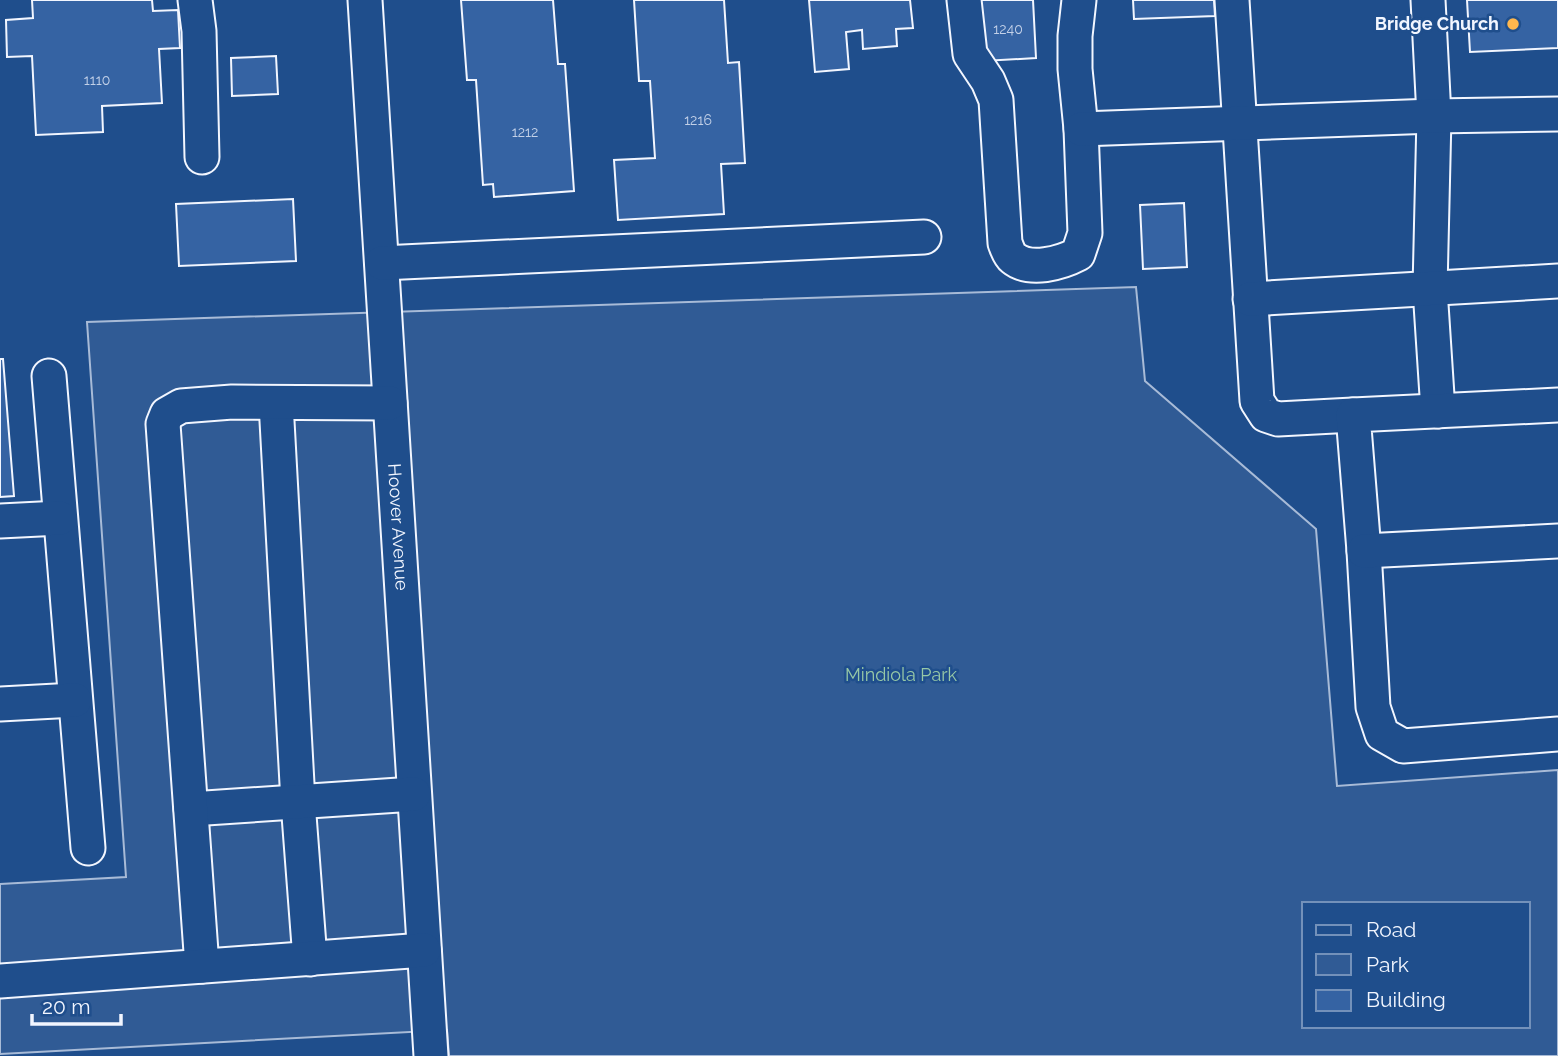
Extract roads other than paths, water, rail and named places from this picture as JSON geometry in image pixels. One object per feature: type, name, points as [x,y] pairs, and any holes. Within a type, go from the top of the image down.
[{"type":"street","points":[[195,0],[199,30],[202,156]]},
{"type":"street","name":"Hoover Avenue","points":[[365,0],[431,1056]]},
{"type":"street","points":[[964,0],[970,54],[996,100],[1005,243],[1011,257],[1026,265],[1062,262],[1078,254],[1085,233],[1081,129],[1075,69],[1079,0]]},
{"type":"street","points":[[1232,0],[1257,401],[1266,415],[1278,419],[1558,405]]},
{"type":"street","points":[[1428,0],[1434,116],[1430,289],[1438,411]]},
{"type":"street","points":[[1081,129],[1558,114]]},
{"type":"street","points":[[382,263],[924,237]]},
{"type":"street","points":[[1250,299],[1558,281]]},
{"type":"street","points":[[49,376],[88,848]]},
{"type":"street","points":[[202,966],[163,424],[167,414],[181,406],[232,402],[390,403]]},
{"type":"street","points":[[276,403],[298,802],[310,959]]},
{"type":"street","points":[[1353,415],[1373,707],[1382,734],[1403,746],[1558,734]]},
{"type":"street","points":[[0,520],[60,518]]},
{"type":"street","points":[[1364,551],[1558,541]]},
{"type":"street","points":[[0,704],[75,700]]},
{"type":"street","points":[[191,809],[414,794]]},
{"type":"street","points":[[0,981],[424,950]]},
{"type":"place","name":"Bridge Church","points":[[1513,24]]},
{"type":"park label","name":"Mindiola Park","points":[[901,675]]}]
